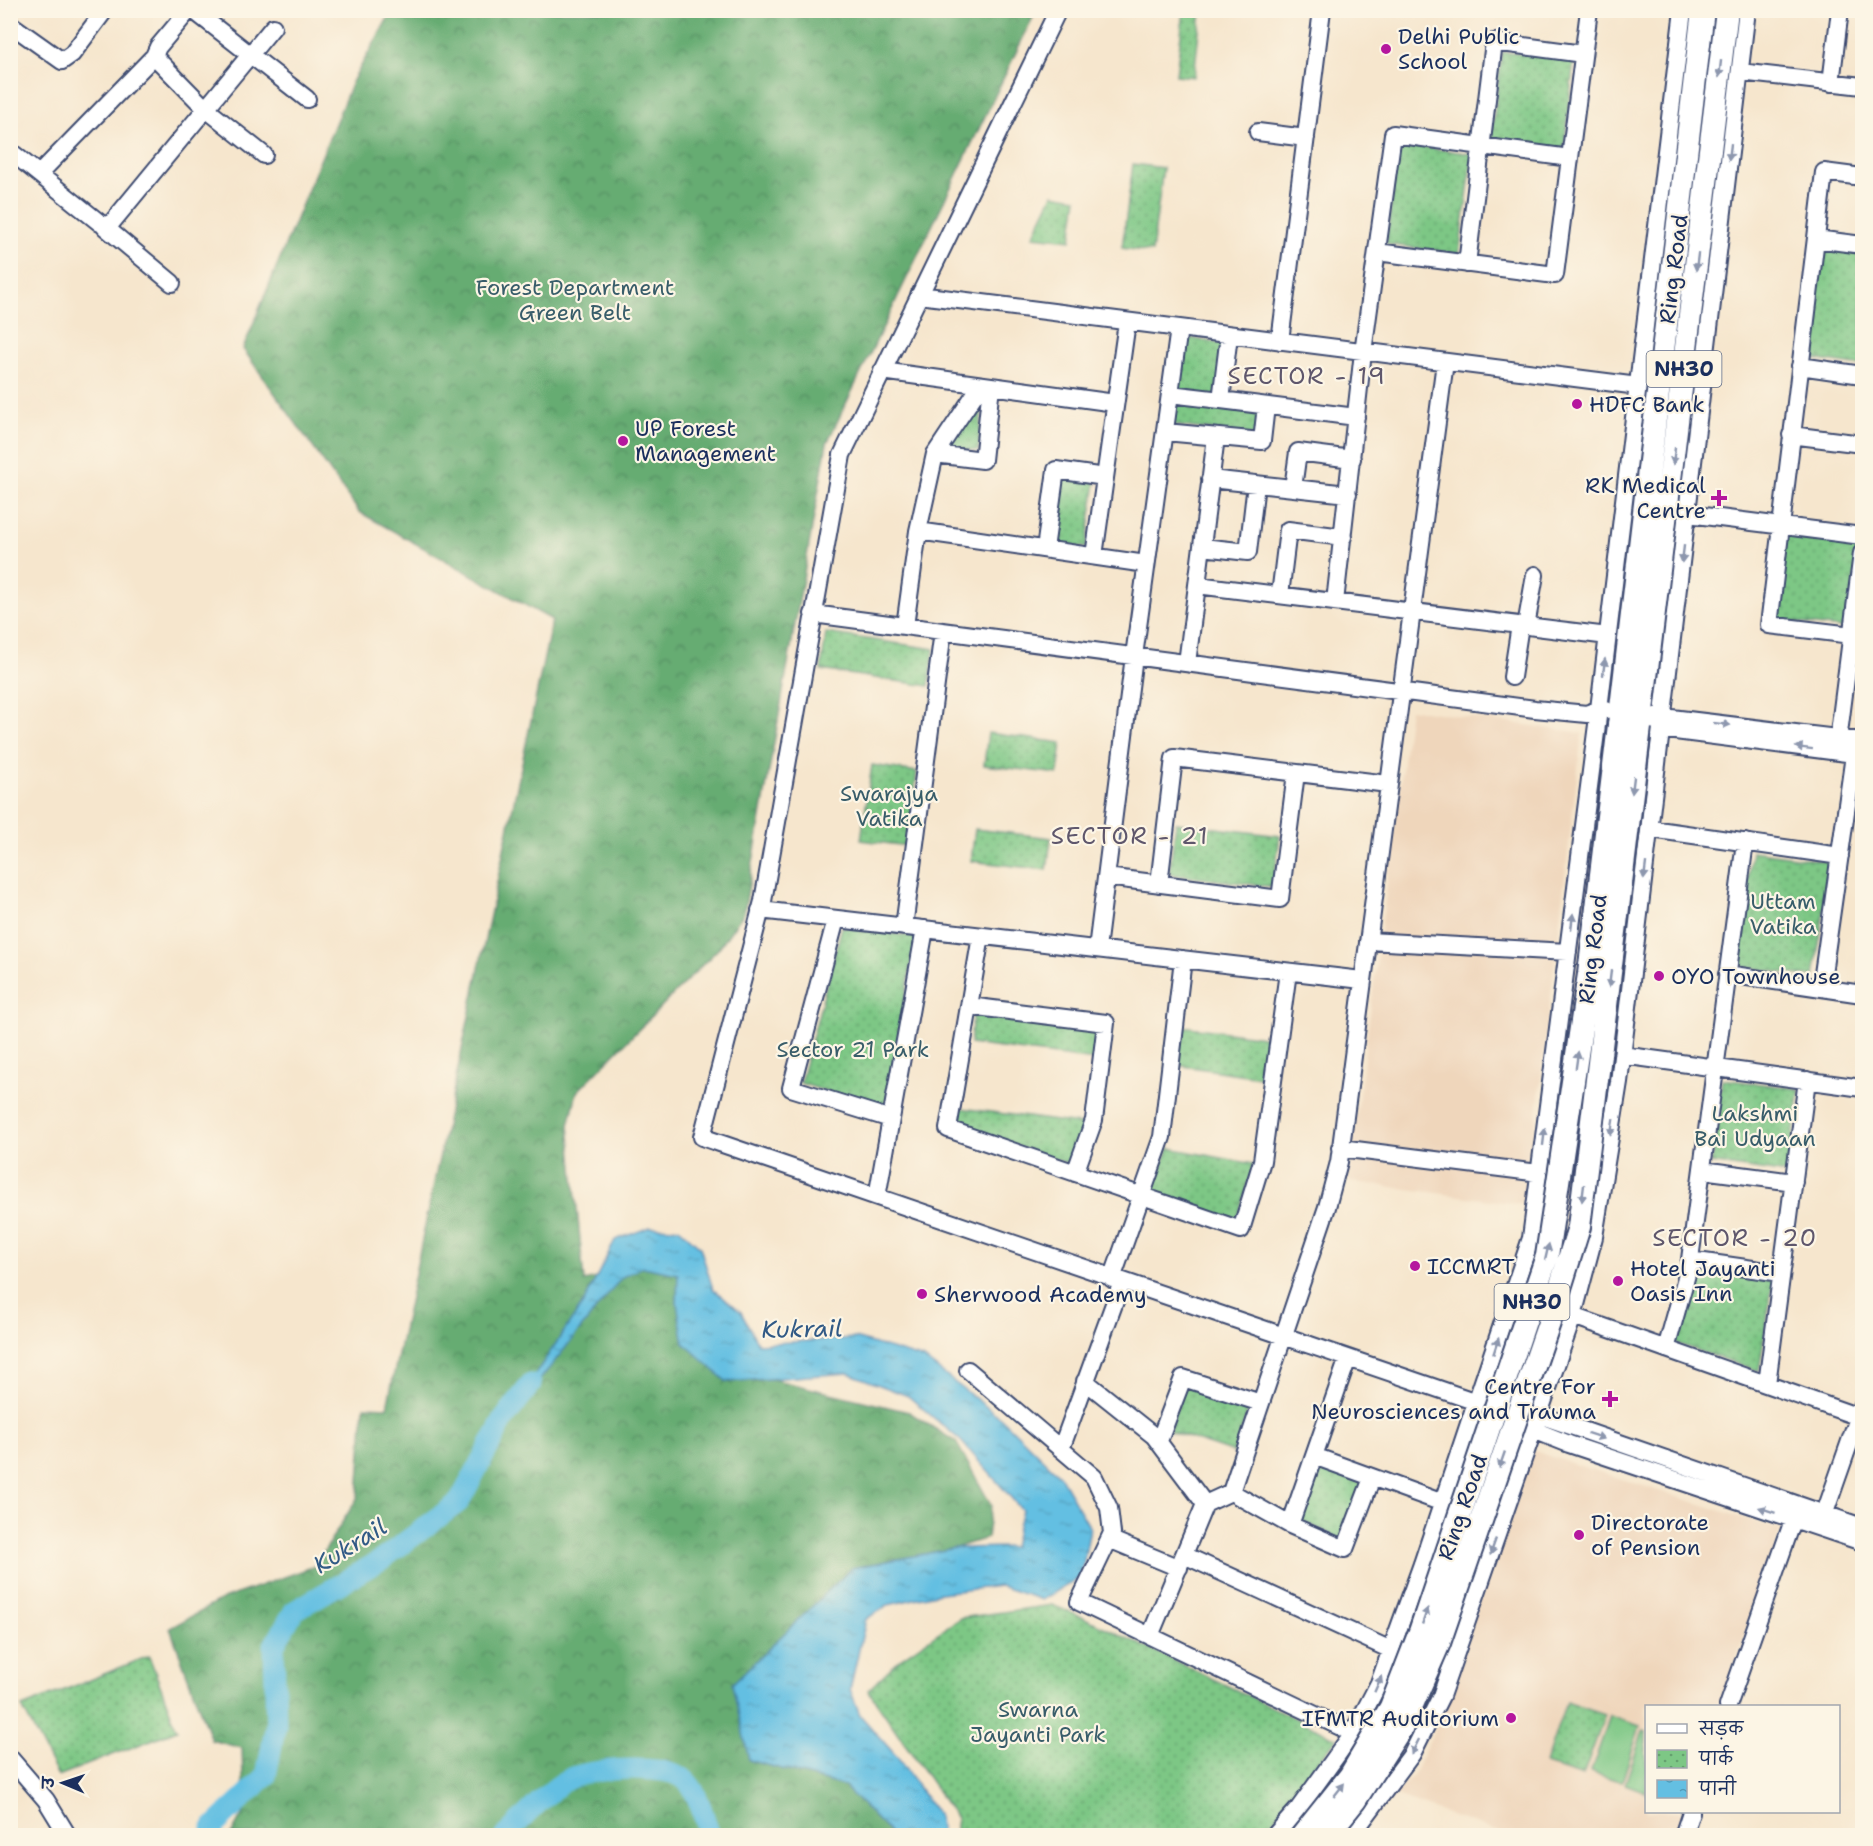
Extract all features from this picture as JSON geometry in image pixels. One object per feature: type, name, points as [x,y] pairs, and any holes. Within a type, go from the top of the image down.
[{"type":"highway","name":"Ring Road","points":[[1326,1836],[1355,1800],[1404,1723],[1439,1643],[1550,1320],[1579,1227],[1626,719],[1703,10]]},
{"type":"highway","name":"Ring Road","points":[[1302,1836],[1350,1776],[1391,1707],[1424,1621],[1547,1256],[1727,10]]},
{"type":"street","points":[[10,24],[62,61],[72,54],[105,10]]},
{"type":"street","points":[[39,174],[154,56],[191,10],[308,99]]},
{"type":"street","points":[[1058,10],[842,455],[760,910],[702,1137],[1117,1281],[1500,1410],[1539,1415],[1822,1521],[1863,1542]]},
{"type":"street","points":[[1280,341],[1323,10]]},
{"type":"street","points":[[1377,252],[1555,275],[1589,10]]},
{"type":"street","points":[[1626,719],[1608,636],[1683,10]]},
{"type":"street","points":[[1274,1836],[1299,1808],[1353,1733],[1379,1683],[1478,1402],[1531,1238],[1568,952],[1626,719],[1688,514],[1748,10]]},
{"type":"street","points":[[1831,83],[1840,10]]},
{"type":"street","points":[[105,227],[114,223],[273,27]]},
{"type":"street","points":[[1467,264],[1494,42],[1583,54]]},
{"type":"street","points":[[154,56],[206,109],[264,155]]},
{"type":"street","points":[[1740,72],[1863,86]]},
{"type":"street","points":[[1258,132],[1306,138]]},
{"type":"street","points":[[1335,602],[1364,352],[1393,134],[1570,158]]},
{"type":"street","points":[[10,151],[172,283]]},
{"type":"street","points":[[1852,635],[1769,625],[1824,172],[1863,177]]},
{"type":"street","points":[[1816,239],[1863,245]]},
{"type":"street","points":[[919,295],[1638,386]]},
{"type":"street","points":[[1094,556],[1127,322]]},
{"type":"street","points":[[1097,949],[1146,564],[1179,328]]},
{"type":"street","points":[[1221,400],[1229,335]]},
{"type":"street","points":[[1150,1636],[1205,1504],[1231,1492],[1327,1207],[1340,1148],[1445,362]]},
{"type":"street","points":[[1800,366],[1863,375]]},
{"type":"street","points":[[882,371],[1115,403]]},
{"type":"street","points":[[935,454],[983,460],[986,386]]},
{"type":"street","points":[[905,626],[918,531],[935,454],[986,386]]},
{"type":"street","points":[[1170,394],[1356,417]]},
{"type":"street","points":[[1165,432],[1262,441],[1266,406]]},
{"type":"street","points":[[1791,435],[1863,444]]},
{"type":"street","points":[[1187,663],[1216,437]]},
{"type":"street","points":[[1293,488],[1298,452],[1352,459]]},
{"type":"street","points":[[1045,549],[1056,470],[1105,477]]},
{"type":"street","points":[[1210,479],[1348,494]]},
{"type":"street","points":[[1202,547],[1248,552],[1256,484]]},
{"type":"street","points":[[1688,514],[1863,536]]},
{"type":"street","points":[[1280,595],[1288,530],[1343,537]]},
{"type":"street","points":[[918,531],[1146,564]]},
{"type":"street","points":[[1838,745],[1863,553]]},
{"type":"street","points":[[1512,677],[1535,575]]},
{"type":"street","points":[[1197,585],[1608,636]]},
{"type":"street","points":[[813,614],[1859,748],[1840,856],[1821,988]]},
{"type":"street","points":[[904,927],[943,631]]},
{"type":"street","name":"Ring Road","points":[[1351,1836],[1412,1755],[1441,1696],[1573,1316],[1594,1237],[1622,1055],[1651,829],[1626,719]]},
{"type":"street","points":[[1159,884],[1174,758],[1388,784]]},
{"type":"street","points":[[1106,877],[1280,899],[1296,773]]},
{"type":"street","points":[[1651,829],[1840,856]]},
{"type":"street","points":[[1666,1349],[1690,1260],[1745,842]]},
{"type":"street","points":[[760,910],[1362,980]]},
{"type":"street","points":[[836,919],[791,1088],[891,1119]]},
{"type":"street","points":[[877,1197],[925,929]]},
{"type":"street","points":[[981,936],[948,1129],[1241,1230],[1262,1161],[1288,972]]},
{"type":"street","points":[[1368,941],[1568,952]]},
{"type":"street","points":[[1060,1449],[1085,1382],[1141,1196],[1162,1137],[1183,959]]},
{"type":"street","points":[[1727,974],[1863,994]]},
{"type":"street","points":[[969,1006],[1106,1023],[1094,1120],[1075,1173]]},
{"type":"street","points":[[1622,1055],[1863,1088]]},
{"type":"street","points":[[1767,1384],[1807,1080]]},
{"type":"street","points":[[1340,1148],[1539,1173]]},
{"type":"street","points":[[1702,1170],[1794,1182]]},
{"type":"street","points":[[1690,1260],[1781,1273]]},
{"type":"street","points":[[1573,1316],[1767,1384],[1861,1412],[1822,1521]]},
{"type":"street","points":[[1290,1525],[1348,1358]]},
{"type":"street","points":[[968,1370],[1094,1477],[1109,1508],[1112,1533],[1079,1602],[1353,1733]]},
{"type":"street","points":[[1159,1441],[1183,1378],[1261,1403]]},
{"type":"street","points":[[1085,1382],[1159,1441],[1205,1504]]},
{"type":"street","points":[[1500,1410],[1533,1432],[1796,1512]]},
{"type":"street","points":[[1314,1456],[1443,1503]]},
{"type":"street","points":[[1231,1492],[1290,1525],[1345,1549],[1372,1478]]},
{"type":"street","points":[[1729,1705],[1796,1512]]},
{"type":"street","points":[[1822,1521],[1863,1527]]},
{"type":"street","points":[[1109,1539],[1181,1561],[1391,1650]]},
{"type":"street","points":[[10,1758],[46,1800],[68,1836]]},
{"type":"street","points":[[1683,1836],[1691,1813]]},
{"type":"shaded area","points":[[1410,709],[1582,733],[1526,1205],[1348,1181]]},
{"type":"shaded area","points":[[1531,1450],[1781,1530],[1720,1705],[1645,1705],[1645,1813],[1684,1813],[1676,1835],[1506,1835],[1394,1795],[1413,1776],[1434,1731]]},
{"type":"green space","points":[[1184,10],[1201,11],[1194,77],[1176,75]]},
{"type":"green space","name":"Forest Department Green Belt","points":[[392,11],[1036,11],[827,443],[744,913],[718,949],[577,1092],[569,1125],[584,1281],[643,1267],[678,1274],[677,1303],[727,1382],[772,1379],[909,1412],[956,1442],[991,1505],[987,1538],[955,1548],[852,1568],[749,1760],[844,1786],[892,1835],[231,1835],[244,1811],[242,1748],[211,1740],[170,1628],[223,1599],[315,1566],[358,1497],[364,1406],[387,1407],[552,620],[359,512],[243,349],[352,82]]},
{"type":"green space","points":[[1502,52],[1574,60],[1564,149],[1491,140]]},
{"type":"green space","points":[[1399,144],[1473,154],[1459,254],[1386,244]]},
{"type":"green space","points":[[1133,164],[1163,168],[1152,252],[1122,248]]},
{"type":"green space","points":[[1053,194],[1077,198],[1071,240],[1033,236]]},
{"type":"green space","points":[[1820,246],[1862,252],[1862,366],[1806,358]]},
{"type":"green space","points":[[1184,337],[1223,344],[1217,402],[1260,408],[1257,436],[1172,425]]},
{"type":"green space","points":[[983,397],[978,451],[946,447]]},
{"type":"green space","points":[[1061,476],[1096,482],[1086,548],[1051,543]]},
{"type":"green space","points":[[1786,533],[1859,542],[1848,629],[1775,620]]},
{"type":"green space","points":[[826,633],[934,649],[929,686],[821,670]]},
{"type":"green space","points":[[988,733],[1062,743],[1058,774],[984,765]]},
{"type":"green space","name":"Swarajya Vatika","points":[[872,765],[917,772],[907,846],[861,840]]},
{"type":"green space","points":[[1176,823],[1280,836],[1273,887],[1169,874]]},
{"type":"green space","points":[[975,829],[1051,838],[1047,870],[971,861]]},
{"type":"green space","name":"Uttam Vatika","points":[[1752,851],[1831,862],[1814,977],[1736,966]]},
{"type":"green space","name":"Sector 21 Park","points":[[842,927],[916,937],[885,1110],[800,1083]]},
{"type":"green space","points":[[973,1014],[1099,1030],[1095,1060],[970,1044]]},
{"type":"green space","points":[[1182,1026],[1271,1038],[1266,1078],[1177,1065]]},
{"type":"green space","name":"Lakshmi Bai Udyaan","points":[[1722,1079],[1800,1089],[1788,1174],[1711,1163]]},
{"type":"green space","points":[[961,1108],[1087,1125],[1072,1165],[958,1126]]},
{"type":"green space","points":[[1169,1148],[1254,1164],[1236,1222],[1152,1192]]},
{"type":"green space","points":[[1696,1269],[1773,1281],[1759,1371],[1675,1343]]},
{"type":"green space","points":[[1185,1383],[1250,1405],[1234,1453],[1169,1431]]},
{"type":"green space","points":[[1319,1466],[1364,1484],[1343,1540],[1300,1520]]},
{"type":"green space","name":"Swarna Jayanti Park","points":[[1052,1605],[1089,1620],[1337,1738],[1274,1820],[1256,1835],[956,1835],[956,1818],[868,1690],[900,1659],[960,1618]]},
{"type":"green space","points":[[149,1656],[177,1730],[58,1776],[22,1707]]},
{"type":"green space","points":[[1566,1702],[1605,1715],[1583,1776],[1545,1764]]},
{"type":"green space","points":[[1610,1716],[1640,1726],[1622,1782],[1591,1772]]},
{"type":"green space","points":[[1643,1731],[1645,1732],[1645,1792],[1625,1784]]},
{"type":"water","points":[[650,1227],[679,1228],[700,1247],[713,1289],[741,1312],[758,1344],[855,1338],[924,1359],[1001,1418],[1060,1476],[1090,1528],[1081,1577],[1042,1600],[1000,1586],[940,1593],[888,1605],[866,1619],[850,1689],[860,1715],[897,1757],[938,1815],[942,1835],[892,1835],[844,1786],[749,1760],[732,1684],[852,1568],[955,1548],[1013,1547],[1022,1510],[961,1441],[908,1396],[848,1373],[727,1382],[684,1343],[677,1303],[678,1274],[643,1267],[622,1277],[527,1396],[513,1407],[584,1302],[615,1240]]},
{"type":"waterway","name":"Kukrail","points":[[213,1836],[212,1828],[266,1776],[276,1724],[274,1645],[294,1611],[381,1560],[459,1502],[504,1419],[531,1384]]},
{"type":"waterway","points":[[505,1836],[544,1798],[567,1780],[591,1773],[625,1769],[659,1771],[683,1778],[697,1796],[710,1836]]},
{"type":"place","name":"Delhi Public School","points":[[1386,49]]},
{"type":"place","name":"HDFC Bank","points":[[1577,404]]},
{"type":"place","name":"UP Forest Management","points":[[623,441]]},
{"type":"place","name":"RK Medical Centre","points":[[1719,498]]},
{"type":"place","name":"OYO Townhouse","points":[[1659,976]]},
{"type":"place","name":"ICCMRT","points":[[1415,1266]]},
{"type":"place","name":"Hotel Jayanti Oasis Inn","points":[[1618,1281]]},
{"type":"place","name":"Sherwood Academy","points":[[922,1294]]},
{"type":"place","name":"Centre For Neurosciences and Trauma","points":[[1610,1399]]},
{"type":"place","name":"Directorate of Pension","points":[[1579,1535]]},
{"type":"place","name":"IFMTR Auditorium","points":[[1511,1718]]},
{"type":"district","name":"SECTOR - 19","points":[[1307,376]]},
{"type":"district","name":"SECTOR - 21","points":[[1130,836]]},
{"type":"district","name":"SECTOR - 20","points":[[1735,1238]]}]
